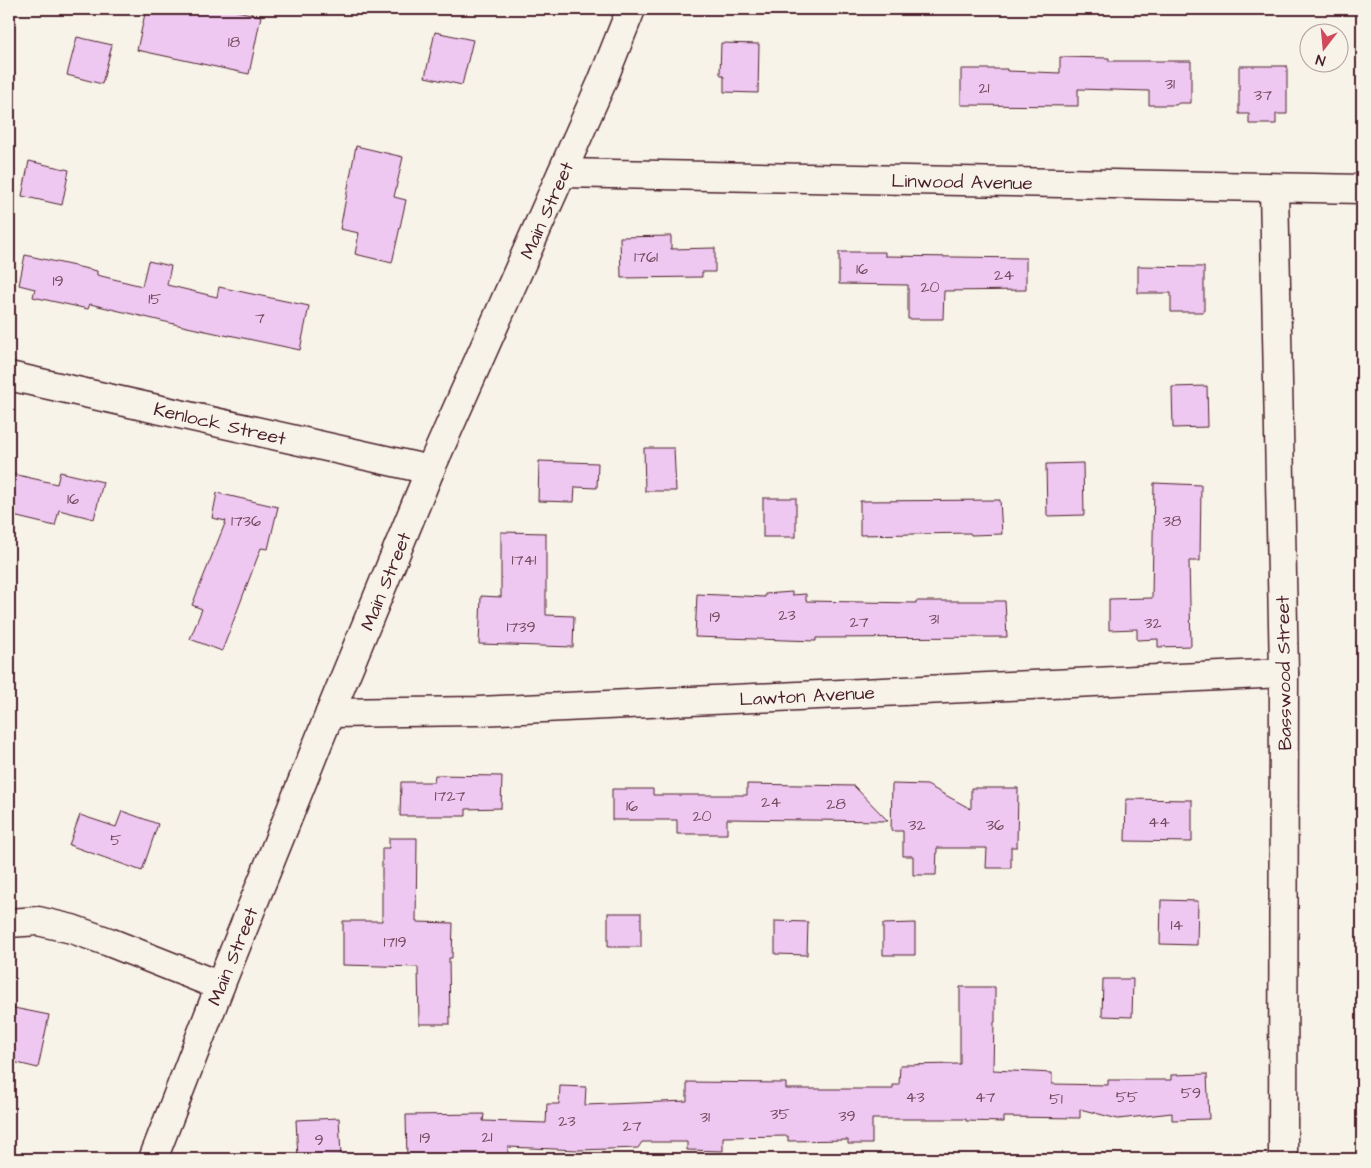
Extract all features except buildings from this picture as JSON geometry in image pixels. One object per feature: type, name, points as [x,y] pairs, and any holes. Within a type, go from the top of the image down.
[{"type":"street","name":"Main Street","points":[[153,1159],[220,986],[430,470],[602,82],[630,9]]},
{"type":"street","name":"Linwood Avenue","points":[[562,173],[1274,188],[1362,188]]},
{"type":"street","name":"Basswood Street","points":[[1274,188],[1284,673],[1283,1159]]},
{"type":"street","name":"Kenlock Street","points":[[9,376],[430,470]]},
{"type":"street","name":"Lawton Avenue","points":[[330,713],[478,711],[1284,673]]},
{"type":"street","points":[[9,923],[38,921],[72,930],[109,942],[220,986]]}]
